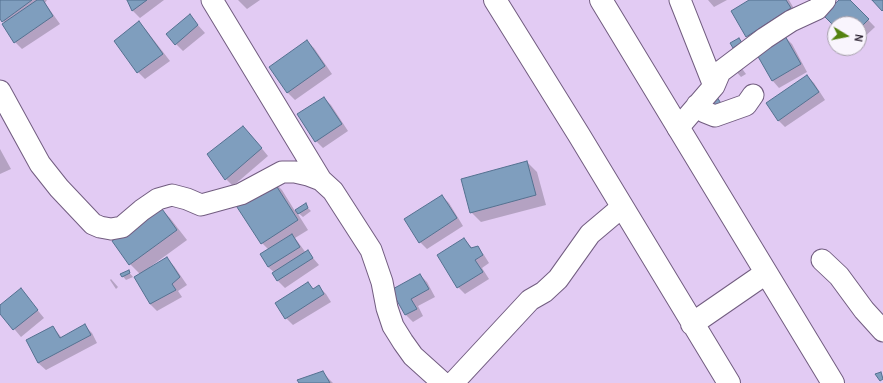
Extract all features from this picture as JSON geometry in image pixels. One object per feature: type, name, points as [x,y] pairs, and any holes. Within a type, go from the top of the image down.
[{"type":"highway","points":[[495,0],[579,135],[729,383]]},
{"type":"highway","points":[[601,0],[833,383]]},
{"type":"highway","points":[[692,324],[766,273]]},
{"type":"street","points":[[212,0],[321,180],[333,191],[370,250],[382,282],[387,308],[393,326],[402,342],[413,356],[443,383]]},
{"type":"street","points":[[680,0],[714,86]]},
{"type":"street","points":[[678,128],[714,86],[720,72],[765,38],[791,21],[817,9],[825,0]]},
{"type":"street","points":[[0,91],[40,164],[59,188],[93,224],[100,227],[110,229],[122,227],[158,199],[172,195],[188,199],[201,205],[241,194],[282,172],[294,172],[321,180]]},
{"type":"street","points":[[697,106],[705,112],[715,116],[746,104],[753,95]]},
{"type":"street","points":[[453,383],[530,300],[544,292],[558,280],[590,234],[622,207]]},
{"type":"street","points":[[822,260],[839,276],[864,310],[883,331]]},
{"type":"building","points":[[0,0],[32,0],[2,22],[0,19]]},
{"type":"building","points":[[37,0],[43,0],[53,16],[14,43],[2,24]]},
{"type":"building","points":[[127,0],[147,0],[132,11]]},
{"type":"building","points":[[749,0],[786,0],[791,8],[746,37],[731,11]]},
{"type":"building","points":[[839,0],[850,0],[866,16],[827,16],[827,19],[823,15]]},
{"type":"building","points":[[872,0],[883,0],[882,11]]},
{"type":"building","points":[[190,14],[198,25],[175,45],[166,34]]},
{"type":"building","points":[[139,21],[163,54],[137,73],[114,41]]},
{"type":"building","points":[[785,36],[801,64],[772,81],[756,53]]},
{"type":"building","points":[[739,38],[742,43],[733,48],[730,43]]},
{"type":"building","points":[[307,40],[325,66],[287,93],[269,67]]},
{"type":"building","points":[[807,75],[819,92],[778,121],[766,103]]},
{"type":"building","points":[[324,97],[342,124],[315,142],[297,114]]},
{"type":"building","points":[[717,97],[722,105],[712,111],[707,104]]},
{"type":"building","points":[[243,126],[262,148],[225,180],[207,154]]},
{"type":"building","points":[[527,161],[536,195],[470,213],[461,179]]},
{"type":"building","points":[[272,179],[298,220],[261,244],[235,204]]},
{"type":"building","points":[[442,195],[457,218],[419,243],[404,219]]},
{"type":"building","points":[[306,203],[308,208],[298,214],[295,210]]},
{"type":"building","points":[[160,206],[177,230],[129,265],[112,241]]},
{"type":"building","points":[[292,234],[300,247],[268,267],[260,254]]},
{"type":"building","points":[[464,238],[471,248],[478,246],[483,255],[475,260],[483,272],[457,288],[437,255]]},
{"type":"building","points":[[308,250],[313,258],[277,281],[272,273]]},
{"type":"building","points":[[167,257],[180,277],[172,284],[176,290],[150,304],[134,277]]},
{"type":"building","points":[[129,270],[130,273],[122,277],[120,274]]},
{"type":"building","points":[[420,274],[429,289],[411,299],[417,309],[405,315],[391,290]]},
{"type":"building","points":[[308,282],[313,289],[319,285],[324,294],[285,319],[275,303]]},
{"type":"building","points":[[21,288],[38,310],[13,330],[0,314],[0,305]]},
{"type":"building","points":[[85,324],[91,335],[38,363],[26,340],[53,326],[60,338]]},
{"type":"building","points":[[323,371],[330,383],[299,383],[297,380]]},
{"type":"building","points":[[881,372],[883,379],[880,381],[875,374]]}]
